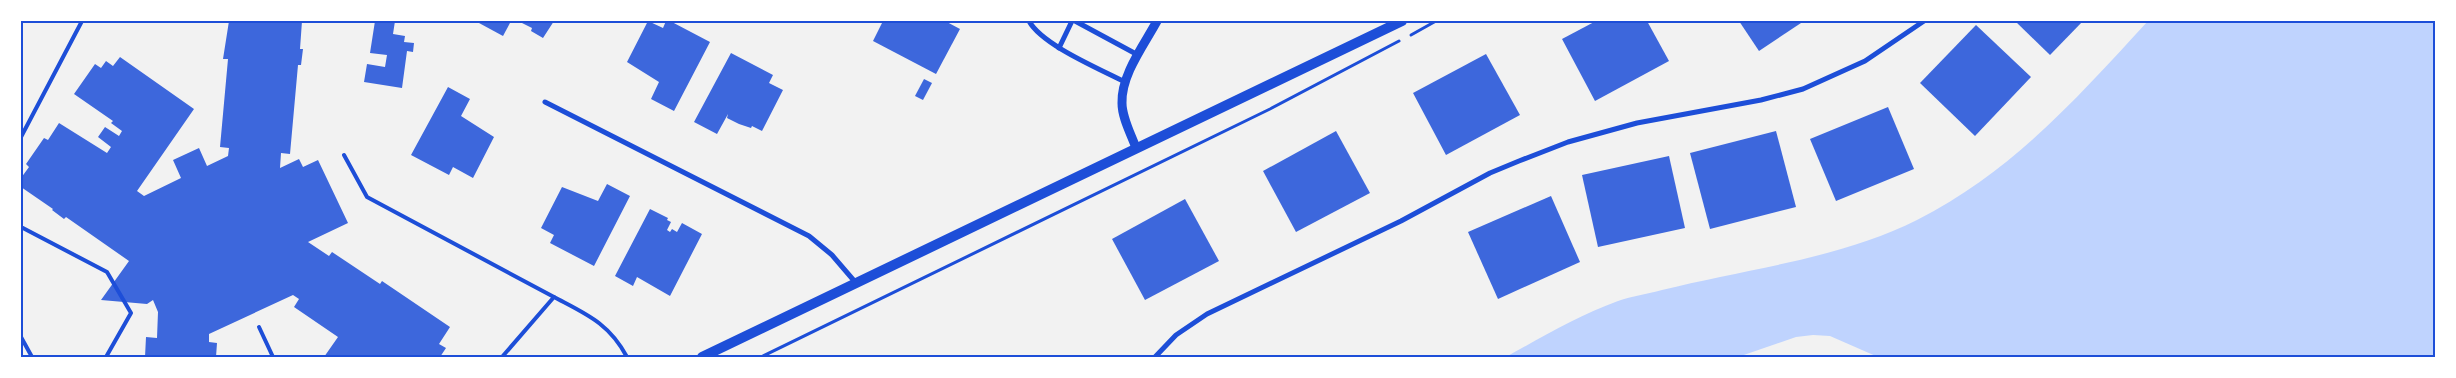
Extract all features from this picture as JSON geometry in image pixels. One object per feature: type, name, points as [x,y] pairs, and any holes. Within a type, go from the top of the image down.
[{"type":"main road","points":[[702,357],[1402,21]]},
{"type":"street","points":[[1029,21],[1041,36],[1059,48],[1126,82]]},
{"type":"street","points":[[1059,48],[1074,21],[1139,56]]},
{"type":"street","points":[[1136,148],[1122,105],[1126,82],[1157,21]]},
{"type":"street","points":[[1155,357],[1176,335],[1207,314],[1393,225],[1490,173],[1568,142],[1605,132],[1803,89],[1865,61],[1895,43],[1924,21]]},
{"type":"street","points":[[545,102],[809,236],[832,255],[857,283]]},
{"type":"lane","points":[[21,137],[82,21]]},
{"type":"lane","points":[[344,155],[367,197],[554,297],[606,327],[618,339],[627,357]]},
{"type":"lane","points":[[21,226],[107,272],[131,313],[106,357]]},
{"type":"lane","points":[[502,357],[554,297]]},
{"type":"lane","points":[[259,327],[273,357]]},
{"type":"lane","points":[[21,336],[32,357]]},
{"type":"path","points":[[761,357],[1270,109],[1436,21]]},
{"type":"water","points":[[2148,21],[2435,21],[2435,357],[1878,357],[1830,336],[1813,335],[1796,337],[1738,357],[1506,357],[1575,320],[1618,301],[1824,254],[1887,233],[1917,220],[1952,201],[2013,156],[2069,105]]},
{"type":"building","points":[[229,21],[302,21],[300,49],[303,49],[301,65],[298,65],[290,154],[281,153],[280,168],[299,159],[303,167],[318,160],[348,223],[308,242],[329,256],[332,252],[380,284],[382,281],[450,327],[439,344],[446,348],[440,357],[324,357],[338,337],[294,307],[299,299],[293,295],[209,334],[209,342],[217,343],[216,357],[145,357],[146,337],[157,338],[158,312],[153,300],[147,304],[101,300],[129,261],[66,217],[64,219],[21,187],[21,178],[29,167],[26,164],[44,138],[48,140],[59,123],[107,153],[111,147],[98,137],[105,127],[119,136],[122,131],[111,123],[113,121],[74,94],[95,64],[101,68],[106,61],[113,66],[120,57],[194,109],[137,191],[144,196],[181,178],[173,160],[199,148],[207,166],[228,156],[229,148],[220,147],[228,59],[223,59]]},
{"type":"building","points":[[375,21],[395,21],[393,34],[405,36],[404,42],[414,43],[413,52],[407,51],[402,88],[364,82],[367,64],[385,67],[387,55],[370,53]]},
{"type":"building","points":[[480,21],[511,21],[503,36],[479,23]]},
{"type":"building","points":[[518,21],[554,21],[543,38],[531,31],[532,28]]},
{"type":"building","points":[[648,21],[663,28],[666,21],[670,21],[710,42],[674,111],[651,99],[659,82],[627,62]]},
{"type":"building","points":[[883,21],[945,21],[960,29],[936,74],[873,41]]},
{"type":"building","points":[[1596,21],[1647,21],[1669,61],[1595,101],[1562,39]]},
{"type":"building","points":[[1739,21],[1804,21],[1759,51]]},
{"type":"building","points":[[2015,21],[2083,21],[2050,55]]},
{"type":"building","points":[[1976,25],[2031,77],[1975,136],[1920,83]]},
{"type":"building","points":[[731,53],[773,75],[769,83],[783,90],[762,131],[727,118],[728,114],[717,134],[694,122]]},
{"type":"building","points":[[1486,54],[1520,115],[1446,155],[1413,93]]},
{"type":"building","points":[[924,79],[932,83],[923,100],[915,96]]},
{"type":"building","points":[[448,87],[470,99],[461,116],[494,137],[473,178],[453,167],[449,175],[411,155]]},
{"type":"building","points":[[1888,107],[1914,169],[1836,201],[1810,139]]},
{"type":"building","points":[[1336,131],[1370,193],[1296,232],[1263,171]]},
{"type":"building","points":[[1776,131],[1796,207],[1710,229],[1690,153]]},
{"type":"building","points":[[1669,156],[1685,228],[1598,247],[1582,175]]},
{"type":"building","points":[[607,184],[630,196],[594,266],[550,243],[554,235],[541,228],[562,187],[598,201]]},
{"type":"building","points":[[1551,196],[1580,262],[1498,299],[1468,232]]},
{"type":"building","points":[[1185,199],[1219,261],[1145,300],[1112,239]]},
{"type":"building","points":[[650,209],[668,218],[667,220],[671,222],[667,230],[670,232],[672,229],[677,232],[682,223],[702,234],[670,296],[637,277],[633,286],[615,276]]}]
